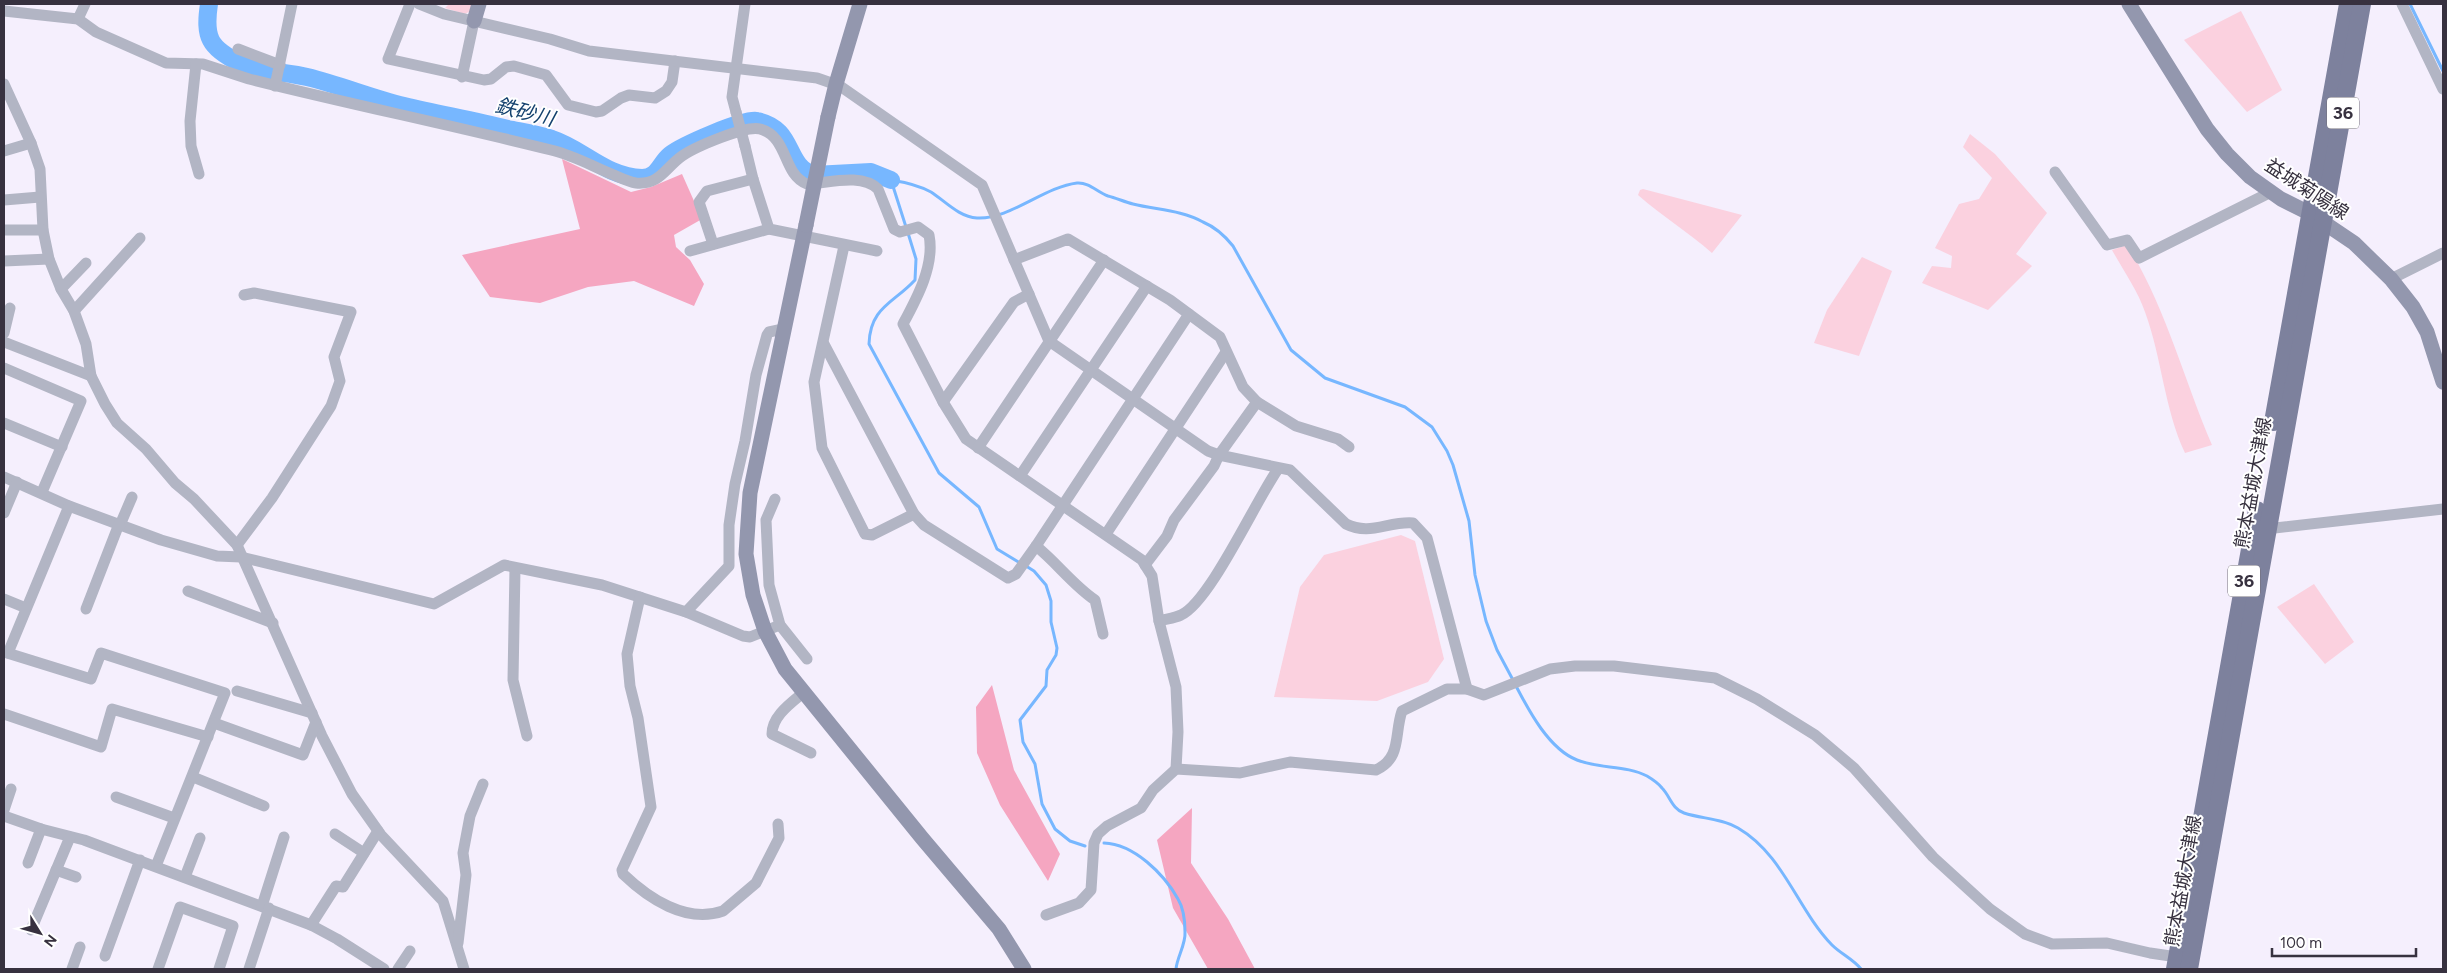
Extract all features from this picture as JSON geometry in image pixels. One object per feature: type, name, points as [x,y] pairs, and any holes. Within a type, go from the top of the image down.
[{"type":"main road","name":"熊本益城大津線","points":[[2183,963],[2266,529],[2348,4]]},
{"type":"main road","name":"熊本益城大津線","points":[[2183,963],[2316,218],[2362,4]]},
{"type":"street","points":[[78,19],[85,4]]},
{"type":"street","points":[[275,86],[292,4]]},
{"type":"street","points":[[410,4],[388,59],[462,77],[484,80],[491,79],[506,67],[522,68],[546,75],[568,105],[596,112],[602,111],[629,95],[655,98],[666,91],[672,82],[675,61]]},
{"type":"street","points":[[419,4],[444,14],[550,39],[589,51],[817,78],[836,84],[975,178],[982,185],[1049,342],[1208,451],[1278,469],[1290,470],[1346,524],[1356,529],[1367,530],[1400,522],[1413,523],[1427,538],[1467,689]]},
{"type":"street","points":[[462,77],[479,4]]},
{"type":"street","points":[[745,4],[732,97],[746,146],[753,180],[769,229]]},
{"type":"street","points":[[860,4],[828,117],[750,493],[747,526],[748,575],[765,631],[785,669],[922,838],[999,929],[1024,969]]},
{"type":"street","name":"益城菊陽線","points":[[2130,4],[2207,129],[2227,154],[2250,177],[2271,192],[2316,218],[2366,253],[2391,279],[2413,307],[2427,332],[2443,382]]},
{"type":"street","points":[[2402,4],[2442,83]]},
{"type":"street","points":[[4,10],[78,19],[96,32],[166,63],[196,64],[275,86],[554,151],[634,183],[650,182],[662,176],[682,156],[736,132],[751,128],[761,129],[781,144],[792,171],[802,182],[807,184],[858,180],[878,189],[894,229],[922,228],[929,235],[930,253],[918,295],[903,324],[943,402],[966,439],[1142,560],[1152,576],[1159,621],[1176,687],[1178,732],[1176,769],[1153,790],[1141,808],[1107,826],[1098,834],[1094,843],[1091,890],[1079,903],[1046,915]]},
{"type":"street","points":[[238,50],[280,65]]},
{"type":"street","points":[[196,64],[190,121],[191,146],[199,174]]},
{"type":"street","points":[[5,92],[31,143],[40,169],[42,230],[49,259],[60,289],[74,311],[86,344],[91,376],[117,423],[146,449],[175,483],[194,499],[237,545],[314,717],[352,794],[378,831],[444,901],[464,969]]},
{"type":"street","points":[[4,151],[31,143]]},
{"type":"street","points":[[2055,172],[2107,245],[2127,240],[2139,258],[2271,192]]},
{"type":"street","points":[[712,244],[699,202],[702,196],[707,191],[753,180]]},
{"type":"street","points":[[4,200],[40,197]]},
{"type":"street","points":[[690,251],[769,229],[804,231],[844,246],[877,251]]},
{"type":"street","points":[[4,230],[42,230]]},
{"type":"street","points":[[74,311],[140,238]]},
{"type":"street","points":[[1014,260],[1068,239],[1147,286],[1220,337],[1243,387],[1257,402],[1296,426],[1338,438],[1349,447]]},
{"type":"street","points":[[844,246],[824,344],[814,382],[822,448],[863,532],[872,535],[914,514]]},
{"type":"street","points":[[2391,279],[2443,253]]},
{"type":"street","points":[[4,261],[49,259]]},
{"type":"street","points":[[978,448],[1104,260]]},
{"type":"street","points":[[60,289],[86,263]]},
{"type":"street","points":[[1020,476],[1147,286]]},
{"type":"street","points":[[237,545],[272,498],[331,406],[340,381],[334,358],[352,312],[254,293],[244,295]]},
{"type":"street","points":[[943,402],[1014,302],[1029,294]]},
{"type":"street","points":[[4,334],[10,308]]},
{"type":"street","points":[[824,344],[914,514],[924,525],[1005,578],[1016,574],[1034,549],[1189,314]]},
{"type":"street","points":[[686,612],[729,566],[730,517],[756,375],[767,335],[769,332],[783,329]]},
{"type":"street","points":[[4,342],[91,376]]},
{"type":"street","points":[[1106,534],[1123,510],[1132,490],[1176,429],[1226,352]]},
{"type":"street","points":[[4,368],[82,401],[42,492]]},
{"type":"street","points":[[1145,565],[1167,536],[1174,520],[1214,466],[1219,455],[1257,402]]},
{"type":"street","points":[[4,423],[62,447]]},
{"type":"street","points":[[1159,621],[1183,615],[1218,574],[1264,488],[1278,469]]},
{"type":"street","points":[[4,476],[69,506],[217,556],[241,557],[434,604],[504,565],[602,585],[686,612],[743,636],[750,637],[780,626]]},
{"type":"street","points":[[4,514],[17,482]]},
{"type":"street","points":[[86,609],[119,524],[132,497]]},
{"type":"street","points":[[775,499],[766,520],[768,585],[780,626],[807,659]]},
{"type":"street","points":[[69,506],[6,653],[91,679],[101,654],[225,693],[156,866]]},
{"type":"street","points":[[2266,529],[2443,509]]},
{"type":"street","points":[[1034,549],[1056,562],[1081,590],[1095,600],[1102,634]]},
{"type":"street","points":[[515,568],[513,680],[527,736]]},
{"type":"street","points":[[188,591],[273,623]]},
{"type":"street","points":[[640,597],[627,654],[630,686],[638,718],[651,807],[622,870],[624,874],[646,895],[680,911],[717,913],[723,911],[756,883],[779,838],[778,824]]},
{"type":"street","points":[[4,599],[26,608]]},
{"type":"street","points":[[1176,769],[1240,773],[1290,762],[1376,770],[1386,765],[1394,753],[1402,710],[1447,689],[1467,689],[1484,695],[1550,669],[1614,666],[1715,678],[1757,699],[1815,735],[1854,768],[1933,857],[2016,929],[2052,944],[2107,943],[2183,963]]},
{"type":"street","points":[[237,691],[314,717]]},
{"type":"street","points":[[804,692],[785,707],[772,728],[772,734],[811,753]]},
{"type":"street","points":[[4,714],[101,748],[112,709],[208,737]]},
{"type":"street","points":[[214,723],[303,755],[314,717]]},
{"type":"street","points":[[193,777],[264,806]]},
{"type":"street","points":[[457,947],[466,876],[462,853],[470,816],[483,784]]},
{"type":"street","points":[[4,810],[11,789]]},
{"type":"street","points":[[116,798],[174,818]]},
{"type":"street","points":[[4,816],[41,829],[84,840],[311,925],[384,969]]},
{"type":"street","points":[[28,863],[41,829]]},
{"type":"street","points":[[311,925],[333,883],[343,887],[378,831]]},
{"type":"street","points":[[335,834],[364,853]]},
{"type":"street","points":[[31,930],[70,837]]},
{"type":"street","points":[[249,969],[284,837]]},
{"type":"street","points":[[185,877],[200,838]]},
{"type":"street","points":[[105,956],[140,860]]},
{"type":"street","points":[[56,870],[76,877]]},
{"type":"street","points":[[158,969],[180,907],[233,926],[219,969]]},
{"type":"street","points":[[72,969],[80,947]]},
{"type":"street","points":[[398,969],[410,951]]},
{"type":"shaded area","points":[[449,4],[474,4],[472,10],[465,14],[445,8]]},
{"type":"shaded area","points":[[2241,11],[2282,90],[2247,112],[2184,40]]},
{"type":"shaded area","points":[[1970,134],[1995,154],[2047,213],[2016,254],[2032,266],[1988,310],[1922,283],[1932,266],[1951,268],[1952,256],[1935,248],[1959,204],[1979,199],[1992,178],[1963,147]]},
{"type":"shaded area","points":[[562,159],[631,192],[651,187],[682,174],[702,219],[674,235],[676,247],[690,260],[704,284],[694,306],[634,281],[588,287],[540,303],[490,297],[462,255],[580,229]]},
{"type":"shaded area","points":[[1643,189],[1742,215],[1712,253],[1638,195],[1640,190]]},
{"type":"shaded area","points":[[2127,245],[2152,292],[2212,445],[2185,453],[2172,418],[2151,329],[2145,312],[2134,288],[2112,250]]},
{"type":"shaded area","points":[[1862,257],[1892,271],[1859,356],[1814,343],[1827,310]]},
{"type":"shaded area","points":[[1401,535],[1415,541],[1444,659],[1428,682],[1377,701],[1274,697],[1300,587],[1324,555]]},
{"type":"shaded area","points":[[2314,584],[2354,642],[2325,664],[2277,607]]},
{"type":"shaded area","points":[[992,685],[1014,770],[1060,854],[1048,881],[1000,805],[977,753],[976,707]]},
{"type":"shaded area","points":[[1192,808],[1191,863],[1228,919],[1255,969],[1208,969],[1173,908],[1157,840]]},
{"type":"waterway","name":"鉄砂川","points":[[209,4],[207,25],[211,40],[221,52],[247,66],[299,75],[404,106],[547,137],[574,149],[617,173],[642,178],[652,176],[670,155],[686,145],[727,128],[750,121],[757,121],[769,125],[778,132],[798,164],[814,175],[871,172],[891,180]]},
{"type":"waterway","points":[[2410,4],[2443,71]]},
{"type":"waterway","points":[[906,227],[891,180],[911,184],[931,192],[958,212],[977,218],[1001,214],[1052,190],[1081,183],[1108,196],[1130,203],[1195,218],[1216,229],[1233,246],[1291,350],[1325,378],[1405,407],[1432,427],[1447,451],[1453,465],[1469,521],[1475,575],[1486,621],[1497,650],[1513,680]]},
{"type":"waterway","points":[[908,233],[916,259],[915,280],[878,314],[870,332],[869,344],[939,473],[979,507],[997,549],[1020,563]]},
{"type":"waterway","points":[[1026,566],[1034,571],[1046,585],[1051,601],[1051,622],[1057,648],[1056,655],[1047,670],[1046,686],[1020,720],[1023,742],[1035,764],[1042,804],[1055,829],[1070,841],[1085,846]]},
{"type":"waterway","points":[[1516,686],[1541,728],[1557,747],[1567,755],[1585,763],[1630,770],[1647,776],[1661,786],[1680,811],[1732,825],[1754,839],[1779,867],[1820,931],[1832,945],[1861,969]]},
{"type":"waterway","points":[[1104,843],[1126,849],[1147,862],[1165,880],[1178,899],[1184,915],[1185,937],[1176,969]]}]
